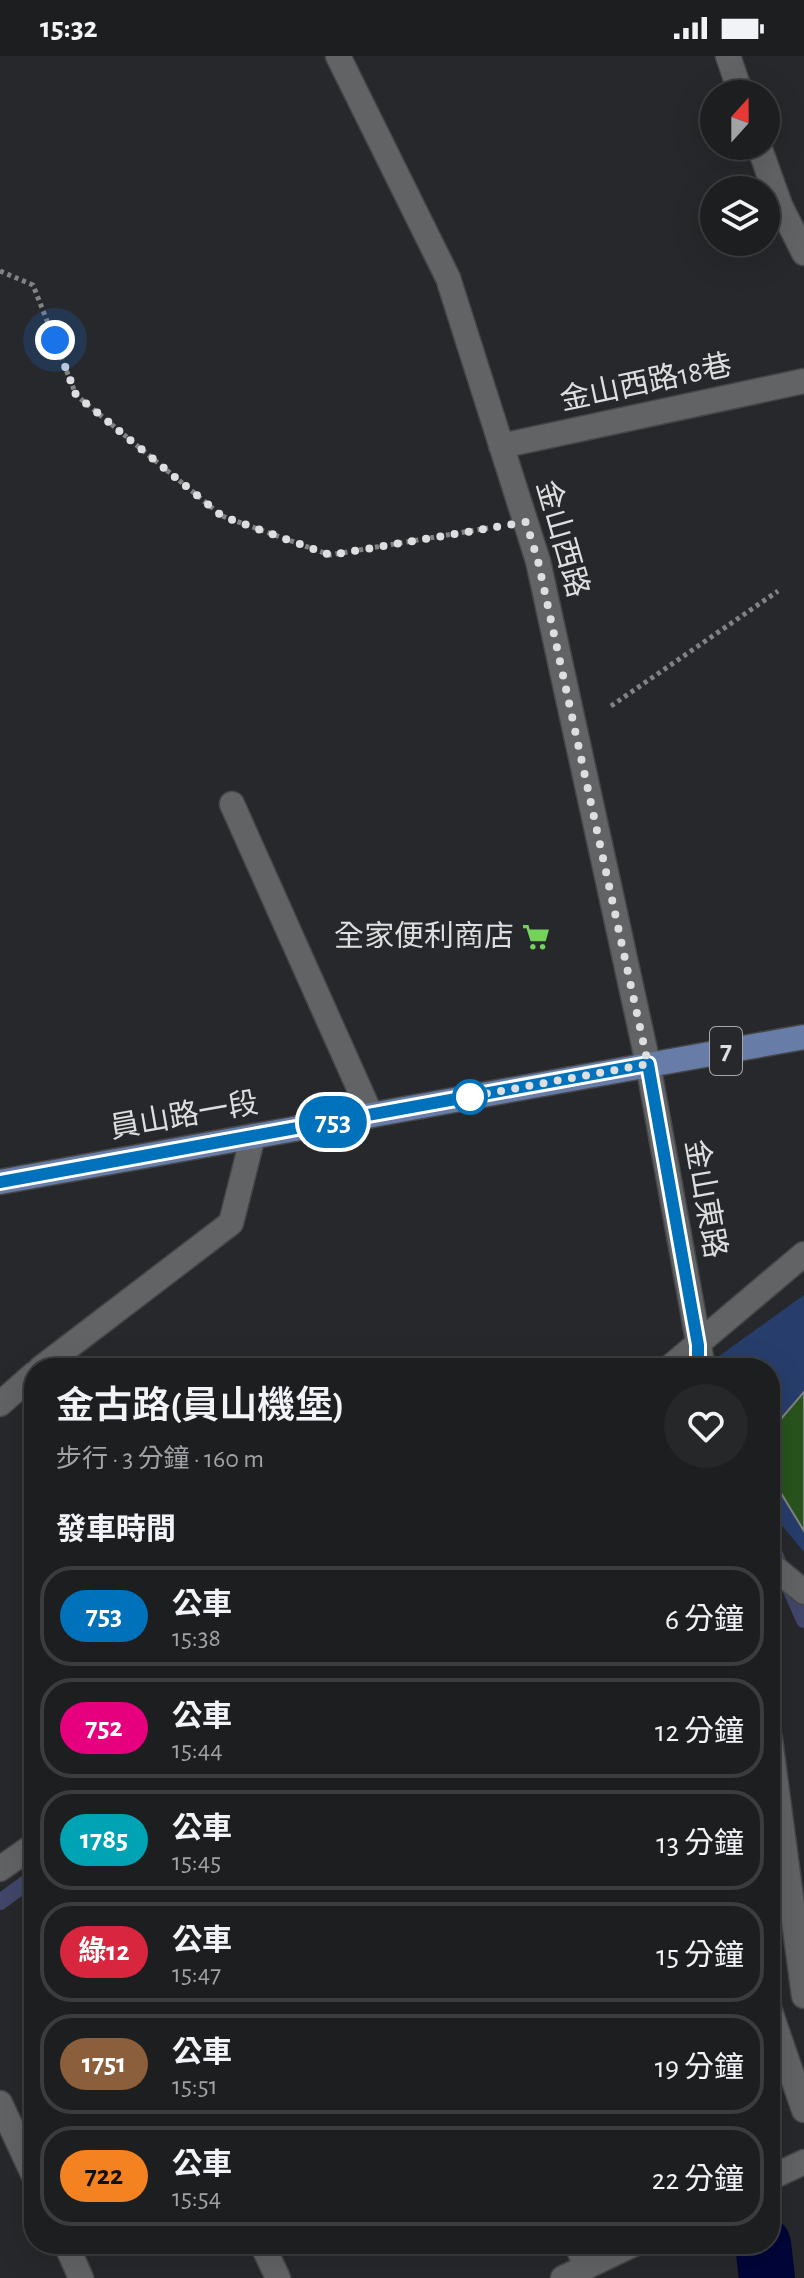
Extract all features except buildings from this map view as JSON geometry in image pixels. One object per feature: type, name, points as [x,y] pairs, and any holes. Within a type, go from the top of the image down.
[{"type":"main road","name":"員山路一段","points":[[0,1182],[804,1037]]},
{"type":"street","name":"金山西路","points":[[338,56],[448,278],[538,561],[648,1064]]},
{"type":"street","points":[[728,56],[736,80]]},
{"type":"street","points":[[764,160],[780,205],[804,253]]},
{"type":"street","name":"金山西路18巷","points":[[501,446],[804,381]]},
{"type":"street","points":[[232,804],[371,1115]]},
{"type":"street","name":"金山東路","points":[[648,1064],[700,1358]]},
{"type":"street","points":[[54,1358],[231,1223],[253,1136]]},
{"type":"street","points":[[702,1358],[804,1254]]},
{"type":"street","points":[[0,1404],[24,1383]]},
{"type":"street","points":[[780,1572],[804,1592]]},
{"type":"street","points":[[780,1815],[804,1996]]},
{"type":"street","points":[[0,1869],[24,1852]]},
{"type":"street","points":[[780,2040],[804,2110]]},
{"type":"street","points":[[0,2103],[24,2155]]},
{"type":"street","points":[[780,2173],[804,2162]]},
{"type":"street","points":[[70,2254],[81,2278]]},
{"type":"street","points":[[267,2254],[278,2278]]},
{"type":"street","points":[[581,2254],[587,2267]]},
{"type":"street","points":[[563,2278],[614,2254]]},
{"type":"path","points":[[0,271],[33,285],[76,395],[222,516],[330,555],[526,522]]},
{"type":"path","points":[[575,730],[778,591]]},
{"type":"shaded area","points":[[804,1295],[804,1552],[780,1523],[780,1358],[719,1356]]},
{"type":"waterway","points":[[780,1566],[804,1620]]},
{"type":"waterway","points":[[0,1902],[24,1884]]},
{"type":"waterway","points":[[764,2254],[767,2278]]},
{"type":"bus line","name":"753","points":[[0,1182],[648,1064],[698,1358]]},
{"type":"place","name":"全家便利商店","points":[[536,937]]},
{"type":"route","points":[[55,340],[76,395],[222,516],[330,555],[526,522],[538,561],[648,1064],[463,1098],[470,1097]]}]
